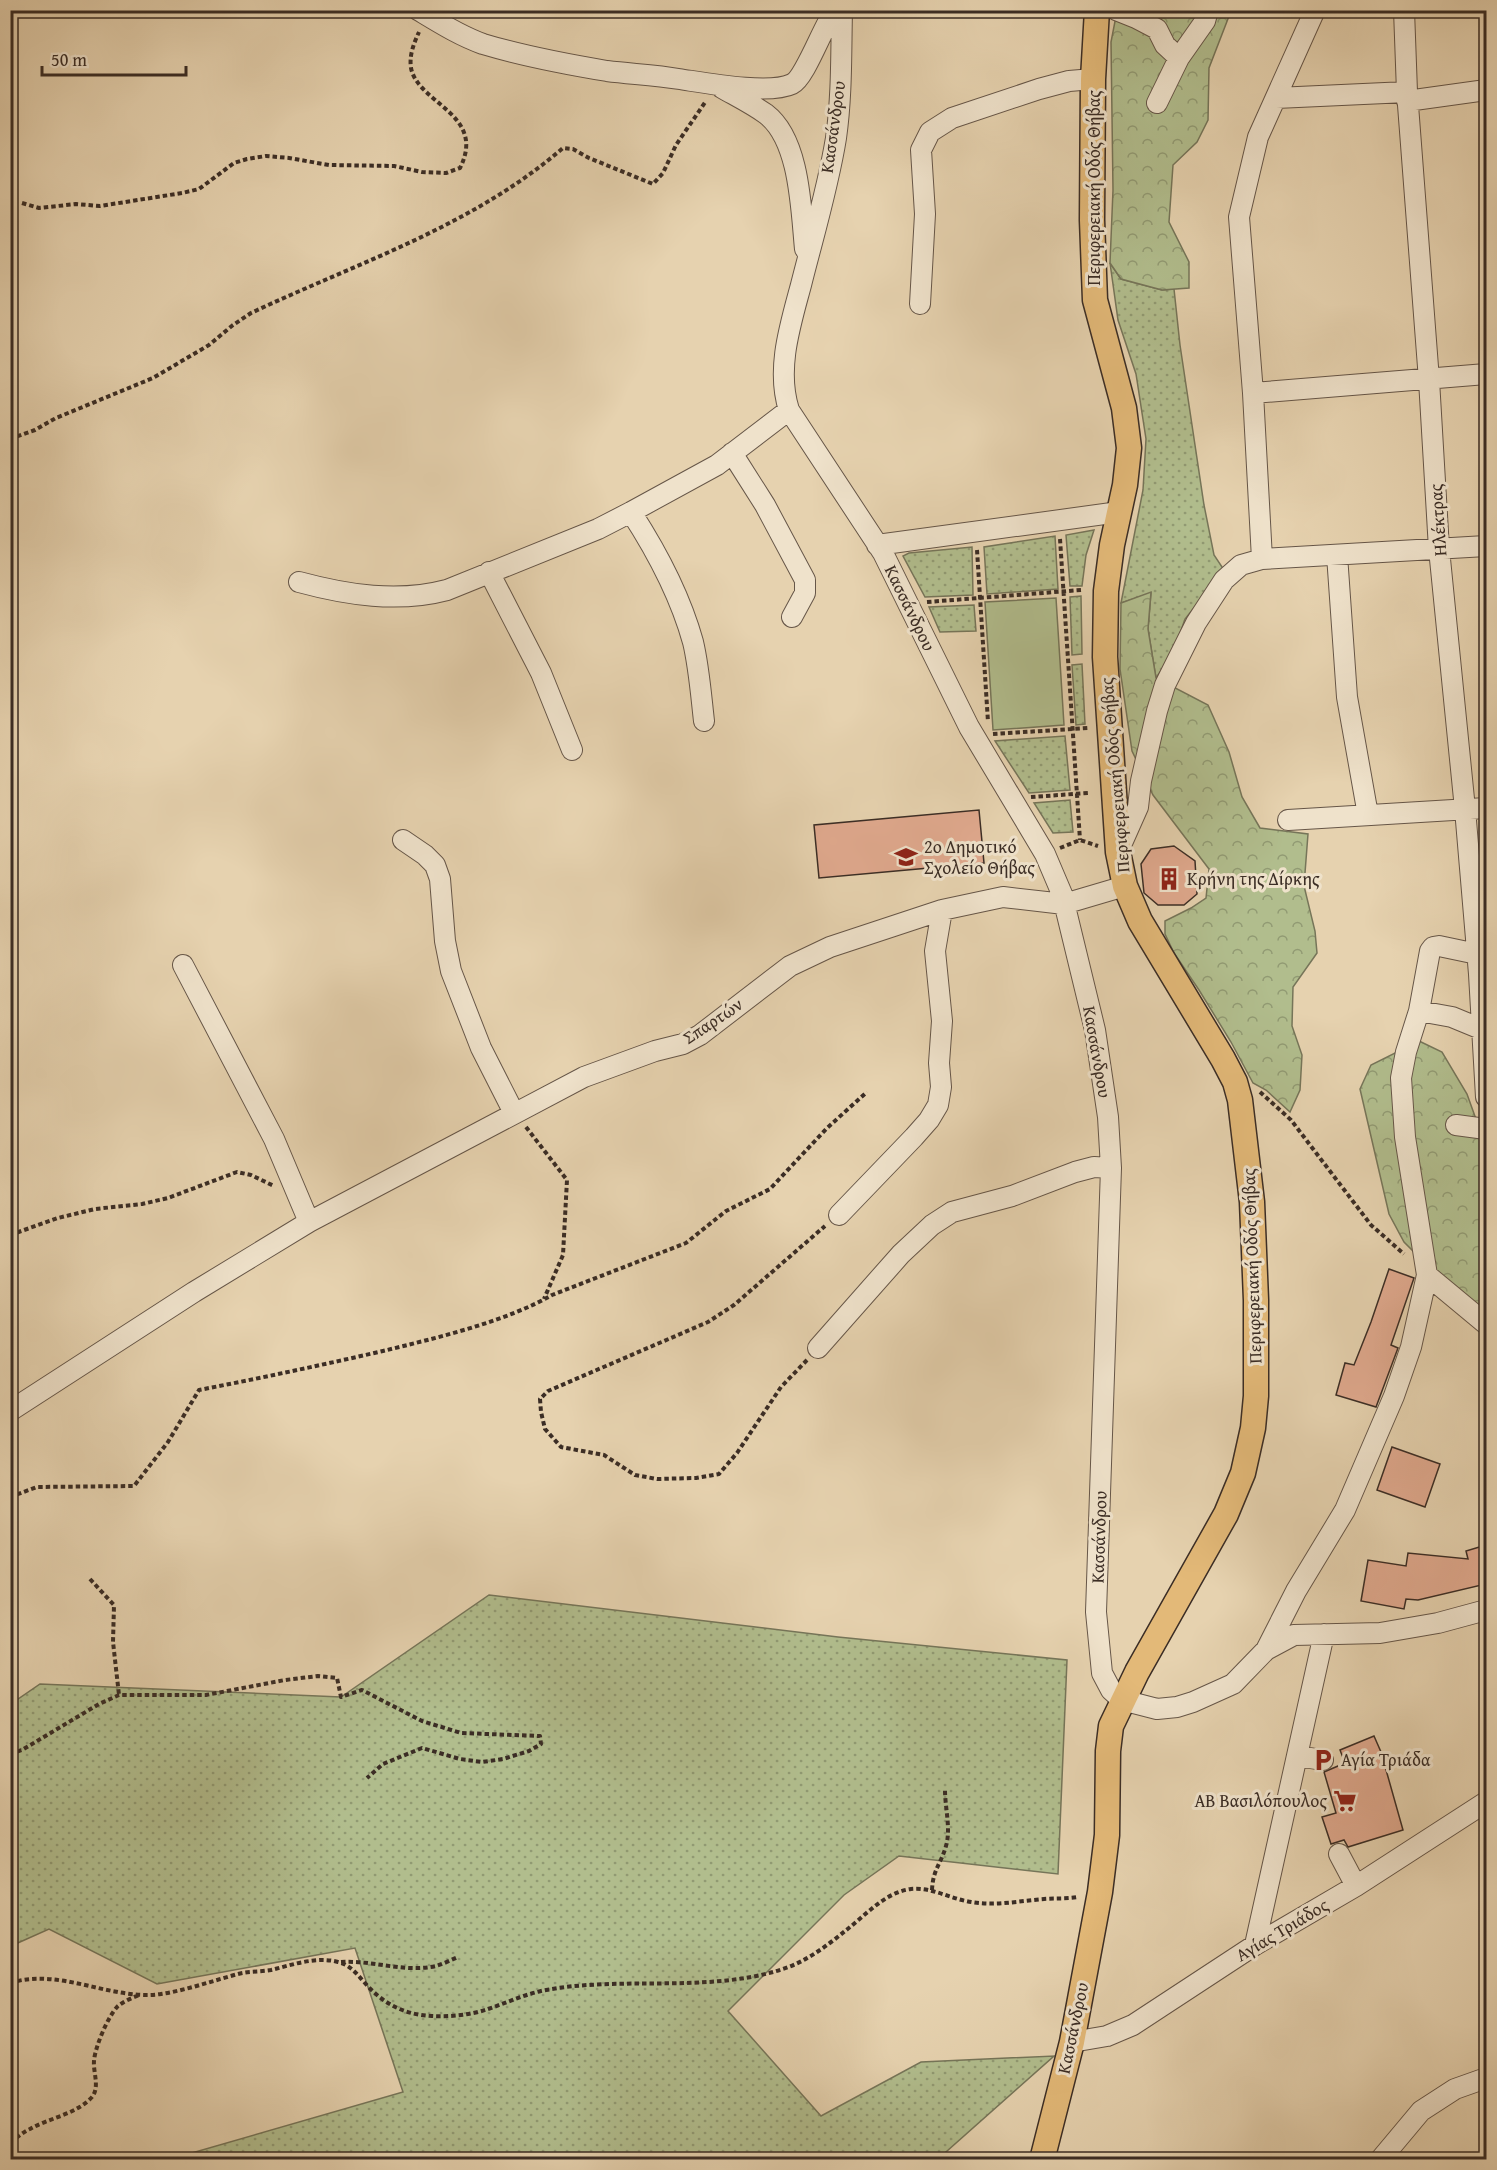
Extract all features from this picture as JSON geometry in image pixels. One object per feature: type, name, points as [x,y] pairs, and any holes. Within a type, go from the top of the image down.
[{"type":"main road","name":"Περιφερειακή Οδός Θήβας","points":[[1097,10],[1093,79],[1092,238],[1095,300],[1124,408],[1129,448],[1125,485],[1109,568],[1106,613],[1106,657],[1118,852],[1125,886],[1140,921],[1197,1013],[1235,1082],[1240,1100],[1252,1202],[1256,1300],[1256,1396],[1247,1458],[1226,1514],[1122,1700]]},
{"type":"main road","name":"Κασσάνδρου","points":[[1042,2160],[1072,2042],[1100,1892],[1107,1835],[1109,1743],[1111,1726],[1122,1700]]},
{"type":"street","points":[[422,13],[480,43],[532,57],[608,71],[678,78],[717,85],[777,88],[794,84],[803,73],[827,21],[835,10]]},
{"type":"street","name":"Κασσάνδρου","points":[[842,10],[842,67],[836,138],[783,368],[784,394],[789,410],[877,544],[969,728],[1045,854],[1064,904],[1095,1030],[1108,1117],[1111,1168],[1096,1612],[1102,1673],[1111,1690],[1122,1700]]},
{"type":"street","points":[[1116,10],[1157,29],[1166,45],[1179,58]]},
{"type":"street","points":[[1157,103],[1179,58],[1204,21],[1208,10]]},
{"type":"street","points":[[1262,559],[1253,393],[1239,217],[1258,136],[1316,10]]},
{"type":"street","name":"Ηλέκτρας","points":[[1404,10],[1407,97],[1429,380],[1439,549],[1484,1030],[1486,1097]]},
{"type":"street","points":[[920,304],[925,225],[921,150],[930,132],[952,118],[1039,89],[1069,81],[1093,79]]},
{"type":"street","points":[[717,85],[767,115],[782,133],[791,151],[800,200],[806,264]]},
{"type":"street","points":[[1276,98],[1407,97],[1486,90]]},
{"type":"street","points":[[1253,393],[1486,374]]},
{"type":"street","points":[[299,582],[335,592],[384,596],[424,596],[447,590],[598,529],[631,512],[717,465],[789,410]]},
{"type":"street","points":[[732,453],[765,505],[805,580],[805,593],[792,617]]},
{"type":"street","points":[[631,512],[667,573],[692,642],[704,721]]},
{"type":"street","points":[[877,544],[1119,512]]},
{"type":"street","points":[[1118,852],[1138,807],[1141,781],[1156,711],[1165,685],[1196,622],[1224,580],[1241,565],[1262,559],[1486,546]]},
{"type":"street","points":[[1337,555],[1347,698],[1368,815]]},
{"type":"street","points":[[489,572],[541,673],[572,750]]},
{"type":"street","points":[[1288,820],[1486,808]]},
{"type":"street","points":[[403,840],[435,865],[440,879],[445,941],[451,971],[481,1048],[514,1113]]},
{"type":"street","points":[[1064,904],[1125,886]]},
{"type":"street","name":"Σπαρτών","points":[[10,1411],[194,1292],[309,1222],[584,1077],[655,1051],[683,1044],[700,1035],[790,966],[830,947],[942,910],[1003,897],[1064,904]]},
{"type":"street","points":[[839,1215],[914,1137],[938,1105],[941,1087],[939,1063],[942,1021],[935,951],[942,910]]},
{"type":"street","points":[[1122,1700],[1157,1709],[1177,1707],[1233,1684],[1266,1650],[1296,1591],[1346,1510],[1371,1455],[1411,1347],[1427,1275],[1401,1092],[1406,1052],[1419,1011],[1428,953],[1433,947],[1447,947],[1477,954]]},
{"type":"street","points":[[183,965],[274,1139],[309,1222]]},
{"type":"street","points":[[1419,1011],[1452,1017],[1484,1030]]},
{"type":"street","points":[[1456,1125],[1486,1129]]},
{"type":"street","points":[[818,1348],[901,1254],[932,1225],[952,1212],[1012,1196],[1075,1172],[1095,1167],[1111,1168]]},
{"type":"street","points":[[1427,1275],[1486,1324]]},
{"type":"street","points":[[1266,1650],[1294,1635],[1380,1634],[1438,1623],[1486,1610]]},
{"type":"street","points":[[1255,1945],[1324,1634]]},
{"type":"street","points":[[1297,1756],[1323,1760]]},
{"type":"street","name":"Αγίας Τριάδος","points":[[1072,2042],[1107,2036],[1133,2025],[1255,1945],[1356,1886],[1486,1802]]},
{"type":"street","points":[[1339,1854],[1356,1886]]},
{"type":"street","points":[[1380,2160],[1421,2111],[1455,2089],[1486,2078]]},
{"type":"path","points":[[22,203],[39,208],[76,204],[100,206],[182,193],[199,189],[234,163],[266,156],[328,165],[394,166],[422,172],[446,173],[460,168],[467,153],[465,137],[446,107],[418,82],[411,69],[411,55],[422,13]]},
{"type":"path","points":[[10,439],[136,386],[209,345],[251,313],[446,227],[523,181],[563,148],[573,149],[589,158],[653,184],[663,173],[676,145],[717,85]]},
{"type":"path","points":[[1059,520],[1080,840]]},
{"type":"path","points":[[975,531],[988,723]]},
{"type":"path","points":[[927,602],[1081,590]]},
{"type":"path","points":[[989,734],[1088,728]]},
{"type":"path","points":[[1031,797],[1088,793]]},
{"type":"path","points":[[1235,1082],[1253,1088],[1269,1098],[1291,1120],[1371,1225],[1427,1275]]},
{"type":"path","points":[[10,1497],[37,1487],[134,1486],[168,1442],[199,1390],[283,1374],[439,1338],[534,1305],[686,1243],[726,1211],[770,1189],[827,1128],[867,1092]]},
{"type":"path","points":[[514,1113],[567,1180],[562,1255],[544,1299]]},
{"type":"path","points":[[10,1235],[58,1218],[94,1209],[142,1204],[168,1198],[237,1172],[298,1194]]},
{"type":"path","points":[[818,1348],[781,1387],[719,1474],[696,1478],[657,1479],[635,1475],[604,1455],[561,1447],[545,1429],[540,1399],[548,1391],[708,1322],[734,1305],[839,1215]]},
{"type":"path","points":[[90,1579],[114,1605],[113,1642],[119,1695]]},
{"type":"path","points":[[10,1754],[22,1750],[99,1704],[119,1695],[206,1695],[318,1676],[337,1678],[341,1697],[363,1690],[422,1721],[461,1733],[540,1736],[541,1744],[529,1751],[503,1759],[482,1762],[460,1759],[422,1748],[383,1764],[367,1778]]},
{"type":"path","points":[[932,1890],[935,1871],[946,1846],[948,1828],[945,1790]]},
{"type":"path","points":[[339,1962],[354,1970],[384,2002],[406,2012],[431,2016],[462,2015],[541,1991],[739,1978],[785,1969],[818,1952],[886,1899],[910,1889],[932,1890],[966,1902],[986,1903],[1069,1899],[1100,1892]]},
{"type":"path","points":[[10,1983],[53,1980],[130,1994],[159,1994],[242,1973],[266,1971],[303,1962],[362,1961],[409,1968],[437,1966],[458,1957]]},
{"type":"path","points":[[10,2142],[30,2129],[87,2102],[95,2094],[93,2060],[107,2023],[117,2007],[140,1994]]},
{"type":"green space","points":[[1117,11],[1231,11],[1209,68],[1208,120],[1197,142],[1173,165],[1169,222],[1189,262],[1189,288],[1162,290],[1121,279],[1110,263],[1113,190],[1111,42]]},
{"type":"green space","points":[[1110,263],[1121,279],[1162,290],[1174,289],[1204,505],[1214,555],[1224,570],[1185,619],[1173,653],[1156,678],[1148,629],[1151,593],[1121,603],[1143,490],[1146,439],[1136,374],[1118,320]]},
{"type":"green space","points":[[1094,530],[1086,555],[1082,586],[1070,586],[1066,535]]},
{"type":"green space","points":[[1055,536],[1058,589],[987,594],[984,547]]},
{"type":"green space","points":[[972,547],[973,595],[925,597],[903,556],[909,553]]},
{"type":"green space","points":[[1151,592],[1148,629],[1156,678],[1208,705],[1229,752],[1242,797],[1260,828],[1308,834],[1304,886],[1315,931],[1317,953],[1293,987],[1292,1026],[1302,1055],[1300,1090],[1290,1112],[1266,1090],[1253,1083],[1231,1042],[1174,953],[1165,934],[1165,921],[1206,898],[1209,869],[1153,795],[1132,751],[1120,669],[1121,603]]},
{"type":"green space","points":[[1081,596],[1082,654],[1072,655],[1070,597]]},
{"type":"green space","points":[[1056,598],[1064,725],[993,730],[985,602]]},
{"type":"green space","points":[[974,605],[976,631],[940,632],[929,607]]},
{"type":"green space","points":[[1082,664],[1085,724],[1076,725],[1072,665]]},
{"type":"green space","points":[[1065,736],[1070,790],[1029,793],[995,741]]},
{"type":"green space","points":[[1070,800],[1073,832],[1053,833],[1034,803]]},
{"type":"green space","points":[[1419,1041],[1442,1052],[1467,1094],[1482,1136],[1483,1167],[1486,1175],[1486,1316],[1436,1274],[1404,1242],[1389,1214],[1360,1089],[1371,1065]]},
{"type":"green space","points":[[489,1595],[838,1637],[1067,1660],[1058,1874],[899,1856],[844,1895],[728,2011],[821,2116],[921,2062],[1054,2056],[938,2159],[171,2159],[403,2092],[355,1948],[157,1984],[49,1929],[11,1946],[11,1704],[40,1684],[341,1697]]},
{"type":"building","points":[[979,810],[984,863],[819,878],[814,825]]},
{"type":"building","name":"Κρήνη της Δίρκης","points":[[1174,846],[1195,861],[1197,894],[1184,905],[1158,905],[1144,893],[1141,864],[1151,849]]},
{"type":"building","points":[[1389,1269],[1414,1278],[1391,1345],[1398,1348],[1376,1407],[1336,1395],[1345,1363],[1354,1365]]},
{"type":"building","points":[[1392,1447],[1440,1464],[1425,1507],[1377,1490]]},
{"type":"building","points":[[1486,1545],[1486,1584],[1418,1600],[1406,1599],[1404,1609],[1361,1601],[1368,1560],[1406,1566],[1408,1553],[1468,1559],[1466,1551]]},
{"type":"building","points":[[1374,1736],[1381,1752],[1403,1830],[1348,1847],[1344,1840],[1331,1844],[1322,1817],[1336,1813],[1324,1772],[1345,1763],[1340,1750]]},
{"type":"place","name":"2ο Δημοτικό Σχολείο Θήβας","points":[[906,857]]},
{"type":"place","name":"Κρήνη της Δίρκης","points":[[1169,879]]},
{"type":"place","name":"Αγία Τριάδα","points":[[1323,1760]]},
{"type":"place","name":"ΑΒ Βασιλόπουλος","points":[[1345,1801]]}]
